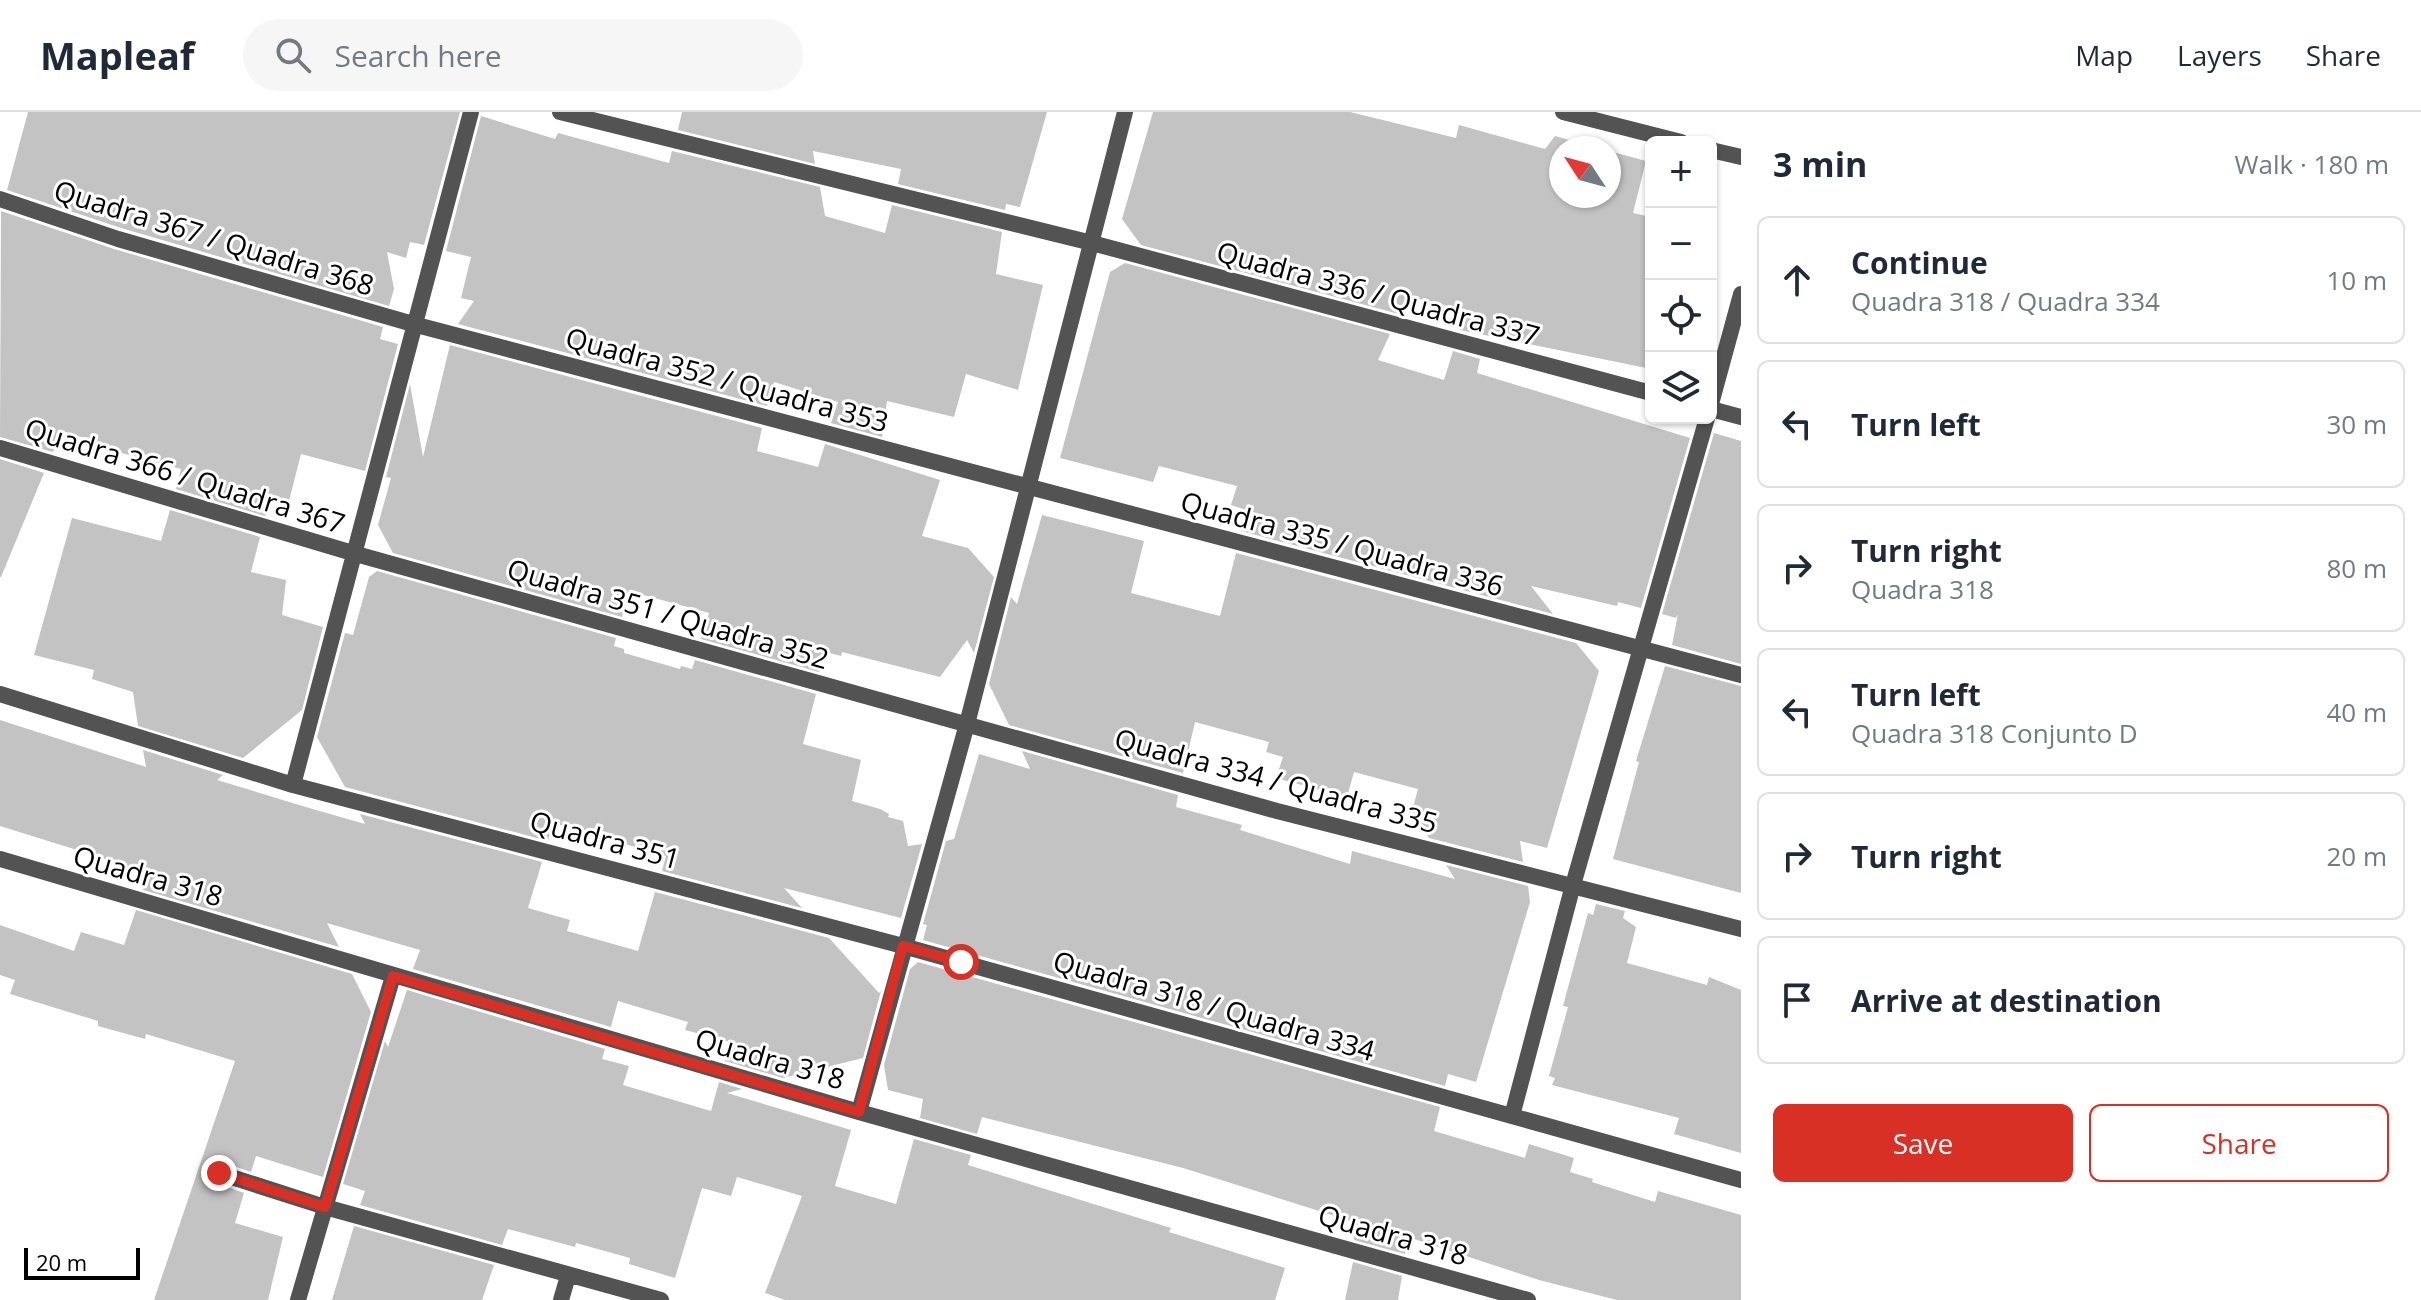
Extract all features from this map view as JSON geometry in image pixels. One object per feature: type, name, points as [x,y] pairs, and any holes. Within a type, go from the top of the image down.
[{"type":"street","points":[[293,785],[471,112]]},
{"type":"street","name":"Quadra 336 / Quadra 337","points":[[560,112],[1092,243],[1645,391]]},
{"type":"street","points":[[859,1112],[967,724],[1125,112]]},
{"type":"street","points":[[1563,112],[1657,136]]},
{"type":"street","points":[[1717,151],[1741,157]]},
{"type":"street","name":"Quadra 367 / Quadra 368","points":[[0,199],[118,239],[413,324]]},
{"type":"street","points":[[1717,384],[1741,294]]},
{"type":"street","name":"Quadra 352 / Quadra 353","points":[[413,324],[1029,486]]},
{"type":"street","points":[[1717,408],[1741,417]]},
{"type":"street","points":[[1512,1116],[1573,885],[1705,424]]},
{"type":"street","name":"Quadra 366 / Quadra 367","points":[[0,448],[356,554]]},
{"type":"street","name":"Quadra 335 / Quadra 336","points":[[1029,486],[1741,675]]},
{"type":"street","name":"Quadra 351 / Quadra 352","points":[[356,554],[967,724]]},
{"type":"street","name":"Quadra 351","points":[[0,694],[293,785],[903,946]]},
{"type":"street","name":"Quadra 334 / Quadra 335","points":[[967,724],[1277,811],[1741,929]]},
{"type":"street","name":"Quadra 318","points":[[0,859],[859,1112],[1528,1300]]},
{"type":"street","name":"Quadra 318 / Quadra 334","points":[[903,946],[1741,1180]]},
{"type":"street","points":[[298,1300],[393,976]]},
{"type":"street","points":[[219,1173],[325,1207],[661,1300]]},
{"type":"street","points":[[561,1300],[568,1276]]},
{"type":"building","points":[[28,112],[460,112],[424,245],[410,242],[406,258],[387,252],[394,289],[389,306],[121,228],[7,190]]},
{"type":"building","points":[[682,112],[1047,112],[1020,207],[1006,204],[1005,210],[898,184],[901,169],[813,151],[815,164],[678,130]]},
{"type":"building","points":[[1153,112],[1350,112],[1456,138],[1459,125],[1545,149],[1549,144],[1549,208],[1621,208],[1621,154],[1645,161],[1633,213],[1645,216],[1645,368],[1460,330],[1463,318],[1459,317],[1460,309],[1407,296],[1399,314],[1141,245],[1122,219]]},
{"type":"building","points":[[481,116],[555,139],[558,133],[669,163],[672,151],[820,187],[825,216],[885,233],[892,205],[1002,232],[996,274],[1043,285],[1018,390],[966,374],[954,417],[887,401],[882,437],[831,423],[838,402],[774,382],[767,406],[458,324],[474,301],[461,298],[471,257],[446,251]]},
{"type":"building","points":[[1,211],[114,249],[383,327],[380,339],[398,344],[365,471],[301,454],[289,501],[270,496],[265,516],[176,489],[181,469],[92,445],[93,441],[62,431],[53,452],[0,437]]},
{"type":"building","points":[[1125,263],[1390,334],[1378,360],[1444,380],[1453,351],[1480,359],[1477,373],[1690,438],[1641,608],[1618,602],[1617,606],[1531,586],[1553,614],[1241,531],[1246,510],[1231,505],[1237,486],[1159,466],[1153,482],[1060,458],[1110,272]]},
{"type":"building","points":[[450,345],[762,428],[757,451],[818,467],[825,444],[940,480],[922,536],[968,548],[994,577],[974,653],[967,640],[940,677],[842,652],[841,656],[822,651],[819,672],[701,639],[709,613],[629,591],[622,617],[393,553],[378,525],[391,478],[386,477],[410,384],[423,457]]},
{"type":"building","points":[[1714,433],[1741,441],[1741,664],[1672,645],[1678,614],[1676,618],[1662,614]]},
{"type":"building","points":[[0,459],[44,473],[1,577],[0,577]]},
{"type":"building","points":[[170,510],[260,537],[251,572],[286,580],[282,615],[323,627],[302,710],[243,758],[138,726],[133,692],[92,679],[94,670],[34,655],[72,518],[161,541]]},
{"type":"building","points":[[1042,515],[1144,541],[1131,593],[1220,616],[1236,553],[1576,643],[1599,671],[1547,848],[1520,841],[1523,862],[1429,838],[1412,811],[1418,789],[1354,772],[1347,797],[1276,778],[1283,757],[1266,752],[1269,742],[1195,722],[1183,773],[1009,725],[989,684],[1011,597],[1017,604]]},
{"type":"building","points":[[377,571],[616,638],[614,646],[624,649],[624,653],[680,669],[681,666],[692,669],[695,660],[816,694],[803,744],[861,760],[852,801],[880,809],[889,814],[888,817],[903,821],[908,846],[922,844],[901,918],[784,888],[802,908],[662,871],[666,856],[553,823],[548,841],[345,787],[317,737],[345,633],[353,635],[369,577]]},
{"type":"building","points":[[1665,666],[1741,686],[1741,893],[1613,859],[1639,762],[1636,761]]},
{"type":"building","points":[[0,720],[146,767],[143,750],[223,775],[217,780],[365,824],[360,814],[542,862],[528,908],[570,920],[567,931],[638,951],[655,892],[829,938],[879,993],[881,991],[863,1058],[783,1078],[725,1061],[730,1042],[685,1030],[688,1022],[618,1001],[611,1027],[413,969],[420,950],[327,923],[339,947],[143,890],[147,876],[125,865],[0,826]]},
{"type":"building","points":[[1022,751],[1178,795],[1176,807],[1242,825],[1240,830],[1350,864],[1352,851],[1455,879],[1446,865],[1528,886],[1530,902],[1476,1082],[1448,1074],[1445,1086],[923,940],[927,925],[923,924],[946,841],[954,839],[979,754],[1030,769]]},
{"type":"building","points":[[1596,904],[1625,911],[1623,918],[1636,927],[1627,963],[1707,985],[1709,977],[1741,990],[1741,1153],[1674,1134],[1679,1118],[1552,1085],[1555,1078],[1549,1076],[1568,1007],[1563,1006],[1588,913],[1593,915]]},
{"type":"building","points":[[136,910],[352,974],[371,1012],[323,1177],[256,1156],[251,1172],[222,1162],[209,1169],[211,1181],[244,1193],[235,1223],[283,1237],[268,1300],[154,1300],[235,1061],[146,1034],[145,1039],[98,1026],[98,1021],[10,994],[15,980],[0,975],[0,925],[74,951],[81,932],[124,945]]},
{"type":"building","points":[[918,962],[1440,1107],[1434,1131],[1525,1158],[1529,1144],[1574,1158],[1570,1172],[1593,1179],[1592,1182],[1655,1202],[1658,1191],[1741,1215],[1741,1300],[1617,1300],[1539,1280],[1408,1237],[1405,1254],[1354,1240],[1354,1222],[1183,1168],[982,1117],[977,1134],[920,1118],[923,1099],[888,1090],[884,1065],[910,969]]},
{"type":"building","points":[[407,990],[605,1049],[602,1059],[629,1066],[623,1085],[711,1111],[719,1082],[742,1089],[727,1093],[851,1130],[835,1186],[896,1204],[914,1139],[971,1155],[968,1165],[1171,1228],[1169,1232],[1285,1268],[1275,1300],[785,1300],[765,1293],[802,1196],[737,1177],[731,1196],[702,1188],[675,1278],[629,1264],[630,1258],[576,1243],[575,1247],[508,1229],[502,1245],[360,1205],[365,1191],[343,1184],[385,1041],[388,1047]]},
{"type":"building","points":[[354,1226],[494,1265],[482,1300],[332,1300]]},
{"type":"building","points":[[1353,1262],[1402,1276],[1398,1300],[1345,1300]]},
{"type":"route","points":[[219,1173],[325,1207],[393,976],[859,1112],[903,946],[961,962]]}]
